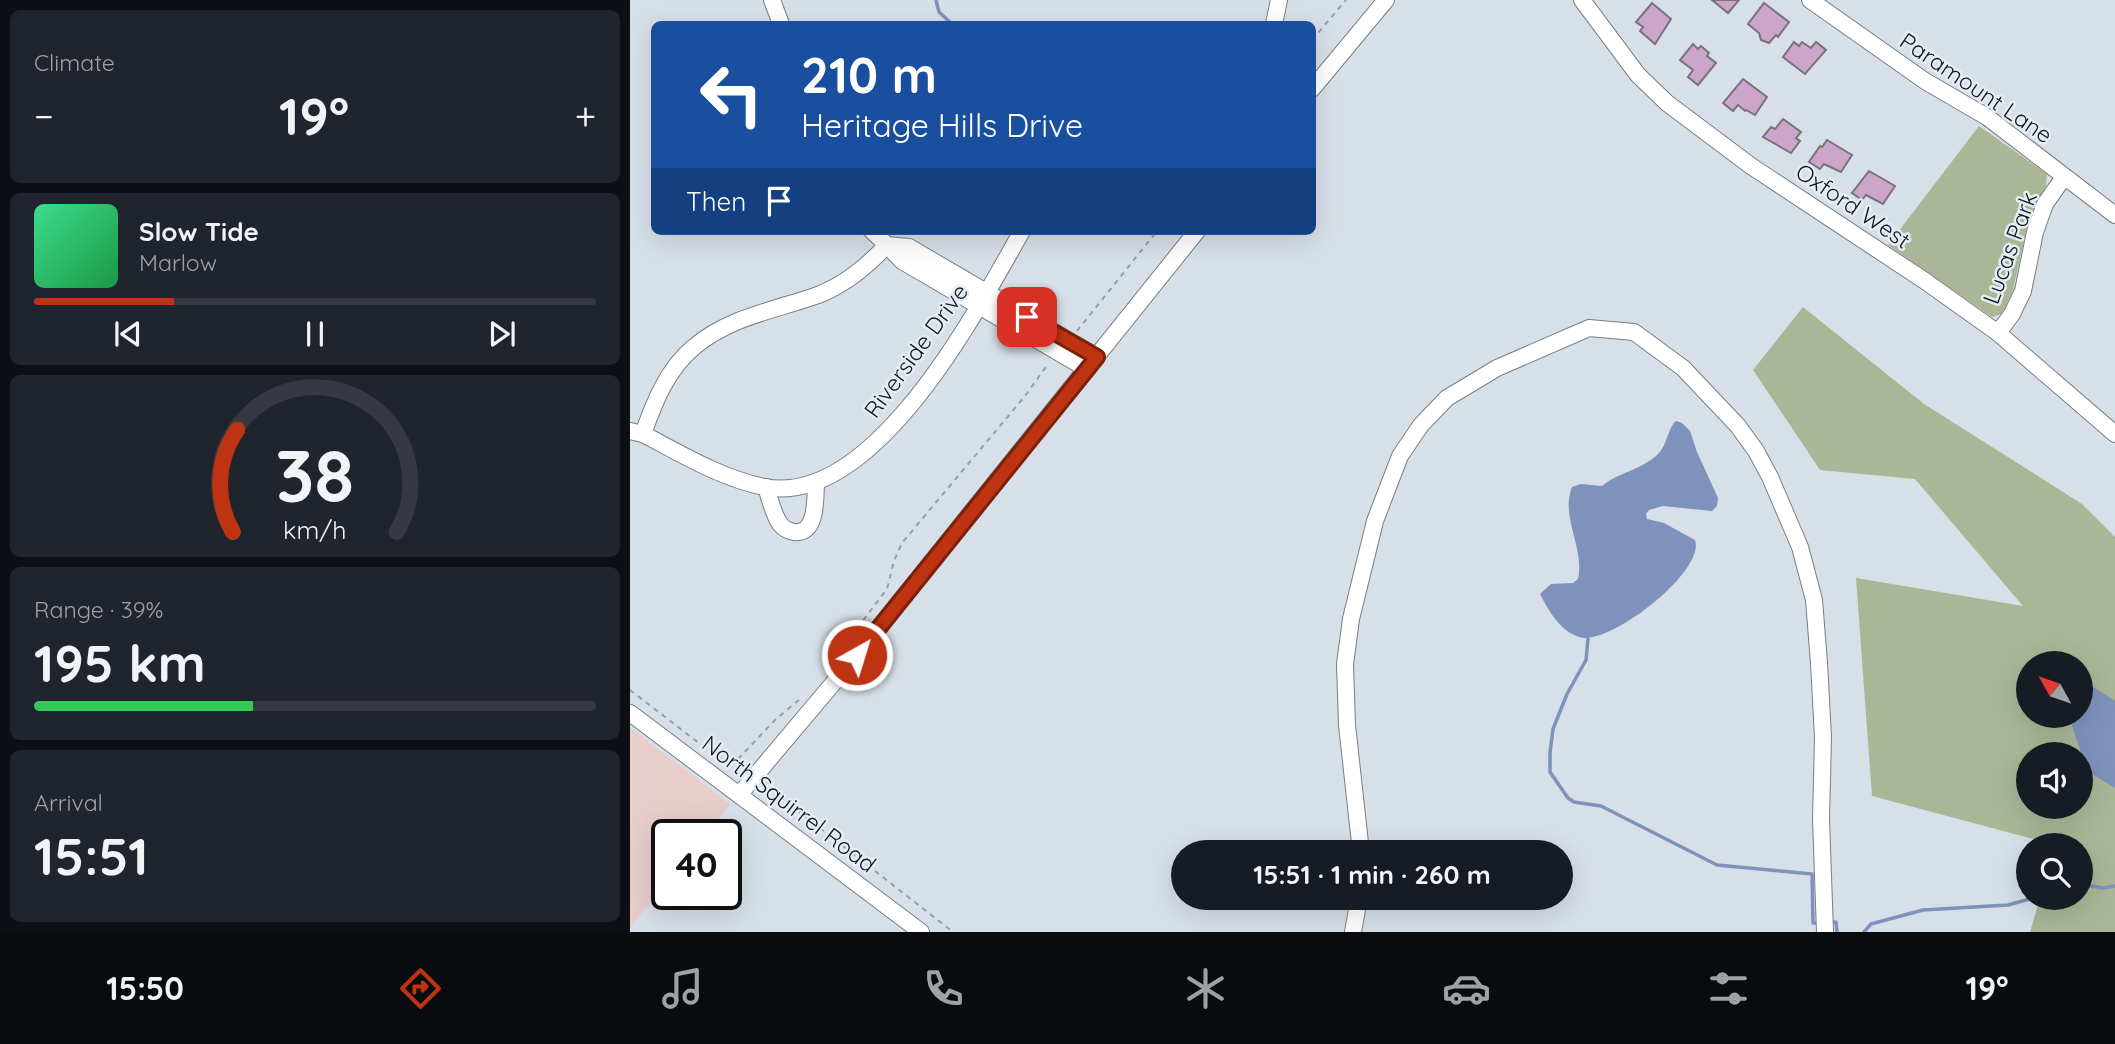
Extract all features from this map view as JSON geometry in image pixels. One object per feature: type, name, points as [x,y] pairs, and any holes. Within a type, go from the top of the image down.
[{"type":"street","points":[[772,0],[780,21]]},
{"type":"street","points":[[1275,21],[1279,0]]},
{"type":"street","points":[[1316,84],[1386,0]]},
{"type":"street","name":"Oxford West","points":[[1582,0],[1638,75],[1667,103],[1751,166],[1925,281],[1998,333],[2115,434]]},
{"type":"street","name":"Paramount Lane","points":[[1811,0],[1925,81],[1987,117],[2115,215]]},
{"type":"street","name":"Lucas Park","points":[[1998,333],[2012,314],[2023,291],[2035,232],[2046,204],[2064,177]]},
{"type":"street","points":[[876,235],[887,245],[909,247],[983,299],[1092,363]]},
{"type":"street","name":"Riverside Drive","points":[[636,433],[723,474],[766,487],[791,487],[829,478],[853,463],[881,439],[933,373],[983,299],[1020,235]]},
{"type":"street","points":[[739,795],[857,655],[1194,235]]},
{"type":"street","points":[[636,433],[650,414],[671,372],[692,348],[736,322],[819,294],[842,283],[863,269],[887,245]]},
{"type":"street","points":[[1360,840],[1348,726],[1345,664],[1351,619],[1375,521],[1400,456],[1421,425],[1447,398],[1497,368],[1589,328],[1634,332],[1684,368],[1738,426],[1765,468],[1796,534],[1814,600],[1819,663],[1823,737],[1821,819],[1825,932]]},
{"type":"street","points":[[766,487],[782,527],[790,532],[800,532],[808,527],[813,519],[816,482]]},
{"type":"street","name":"North Squirrel Road","points":[[630,713],[921,932]]},
{"type":"street","points":[[1353,932],[1357,910]]},
{"type":"path","points":[[1316,35],[1346,0]]},
{"type":"path","points":[[828,667],[887,589],[902,543],[1025,396],[1154,235]]},
{"type":"path","points":[[630,690],[724,760],[738,759],[776,719],[801,698]]},
{"type":"path","points":[[738,759],[743,764]]},
{"type":"path","points":[[768,783],[797,810],[953,932]]},
{"type":"shaded area","points":[[630,728],[730,804],[718,819],[651,819],[651,902],[630,928]]},
{"type":"green space","points":[[1979,126],[2047,174],[2046,186],[2029,218],[2013,290],[2002,314],[1992,317],[1888,245]]},
{"type":"green space","points":[[1803,307],[1924,404],[2082,504],[2115,537],[2115,932],[2030,932],[2036,910],[2093,910],[2093,833],[2016,834],[1872,796],[1856,578],[2023,606],[1915,479],[1820,470],[1753,370]]},
{"type":"water","points":[[1676,421],[1690,431],[1718,498],[1717,506],[1712,511],[1663,506],[1649,510],[1646,514],[1647,519],[1664,523],[1695,540],[1694,553],[1686,570],[1671,587],[1632,619],[1593,637],[1572,634],[1555,619],[1540,594],[1551,584],[1573,583],[1578,579],[1578,556],[1569,510],[1572,487],[1581,484],[1602,486],[1651,460],[1661,451]]},
{"type":"water","points":[[2093,687],[2115,701],[2115,788],[2093,775],[2093,742],[2078,742],[2073,728],[2093,728]]},
{"type":"building","points":[[1712,0],[1739,0],[1728,13]]},
{"type":"building","points":[[1652,3],[1671,19],[1655,44],[1640,31],[1643,27],[1636,22]]},
{"type":"building","points":[[1764,3],[1789,22],[1778,37],[1776,35],[1769,43],[1761,40],[1759,33],[1748,24]]},
{"type":"building","points":[[1794,42],[1799,46],[1802,42],[1811,48],[1816,42],[1826,50],[1805,74],[1783,57]]},
{"type":"building","points":[[1693,44],[1698,49],[1701,46],[1709,53],[1707,56],[1716,63],[1698,85],[1688,77],[1693,70],[1680,60]]},
{"type":"building","points":[[1743,79],[1767,97],[1755,115],[1738,105],[1733,111],[1723,103]]},
{"type":"building","points":[[1783,119],[1801,132],[1796,138],[1800,141],[1791,153],[1763,137]]},
{"type":"building","points":[[1827,140],[1852,155],[1841,172],[1824,164],[1820,169],[1809,162]]},
{"type":"building","points":[[1869,171],[1895,186],[1883,204],[1866,195],[1862,200],[1852,193]]},
{"type":"waterway","points":[[936,0],[939,12],[949,21]]},
{"type":"waterway","points":[[1588,639],[1586,660],[1567,694],[1553,729],[1550,772],[1568,798],[1574,802],[1601,806],[1717,865],[1812,874],[1813,923],[1821,923]]},
{"type":"waterway","points":[[2093,886],[2115,886]]},
{"type":"waterway","points":[[1864,932],[1871,924],[1923,910],[2016,903]]},
{"type":"waterway","points":[[1829,922],[1836,922],[1837,932]]},
{"type":"route","points":[[857,655],[1097,357],[1027,317]]}]
